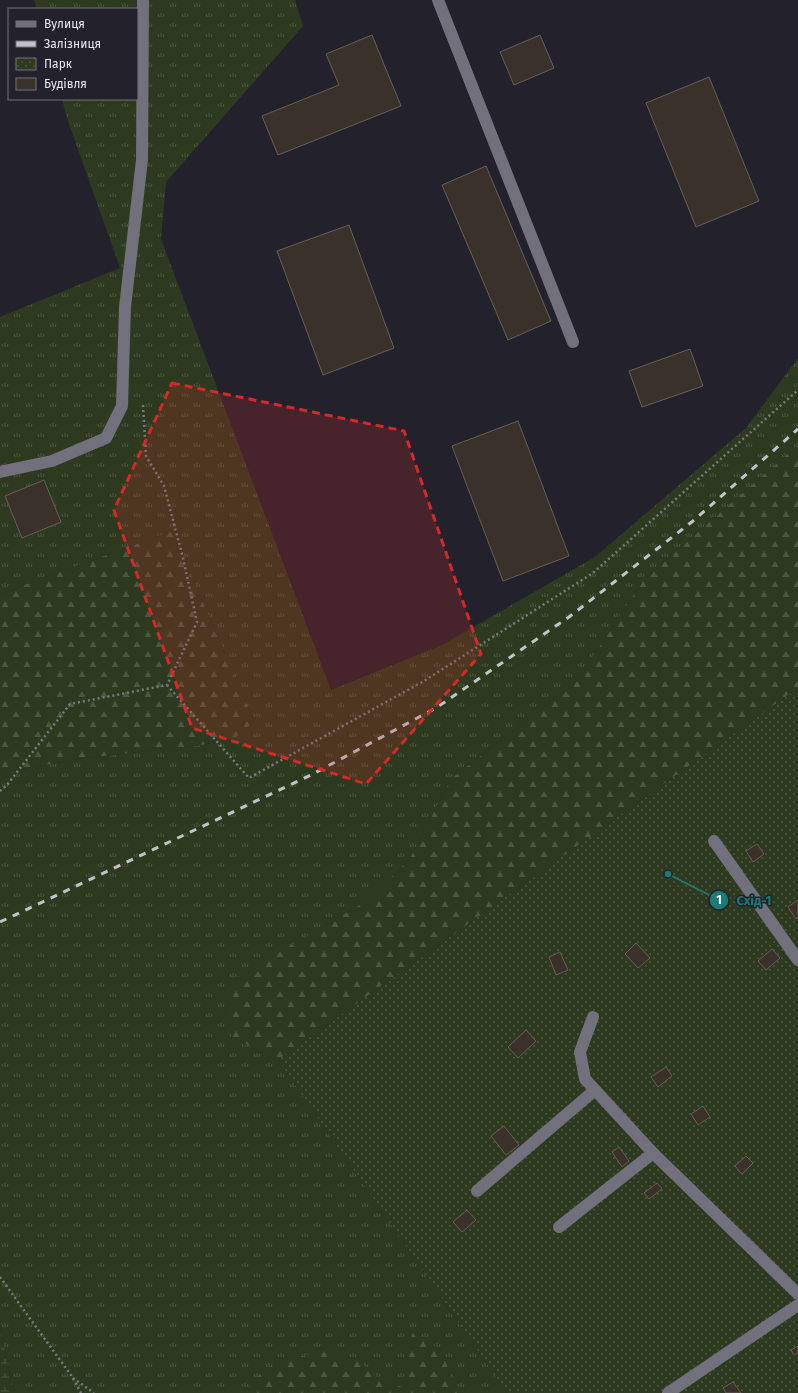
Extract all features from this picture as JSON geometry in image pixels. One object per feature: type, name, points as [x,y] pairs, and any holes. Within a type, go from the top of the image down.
[{"type":"lane","points":[[0,472],[52,462],[106,438],[122,406],[125,307],[142,160],[143,0]]},
{"type":"lane","points":[[438,0],[573,342]]},
{"type":"lane","points":[[714,841],[798,960]]},
{"type":"lane","points":[[593,1017],[580,1052],[585,1079],[653,1153],[798,1294]]},
{"type":"lane","points":[[477,1191],[595,1090]]},
{"type":"lane","points":[[559,1227],[653,1153]]},
{"type":"lane","points":[[668,1393],[798,1305]]},
{"type":"path","points":[[167,685],[249,778],[424,681],[593,573],[798,390]]},
{"type":"path","points":[[143,403],[146,456],[164,486],[183,558],[196,622],[167,685]]},
{"type":"path","points":[[0,791],[7,785],[70,704],[167,685]]},
{"type":"path","points":[[0,1276],[73,1378],[81,1393]]},
{"type":"path","points":[[73,1378],[94,1393]]},
{"type":"highlighted area","points":[[172,383],[404,431],[481,654],[366,784],[192,728],[114,510]]},
{"type":"green space","points":[[34,0],[295,0],[303,26],[166,182],[161,239],[331,690],[442,645],[595,557],[746,428],[798,358],[798,445],[644,579],[577,681],[451,779],[409,860],[368,900],[306,937],[231,1037],[278,1060],[507,1393],[14,1393],[0,1327],[0,773],[78,759],[201,745],[234,739],[254,721],[172,531],[0,594],[0,317],[120,268],[68,121],[62,100],[138,100],[138,8],[37,8]]},
{"type":"green space","points":[[798,445],[798,688],[278,1060],[231,1037],[229,982],[368,900],[409,860],[451,779],[577,681],[644,579]]},
{"type":"green space","points":[[172,531],[254,721],[234,739],[201,745],[78,759],[0,773],[0,594]]},
{"type":"green space","points":[[798,688],[798,1393],[507,1393],[278,1060]]},
{"type":"green space","points":[[0,1327],[14,1393],[0,1393]]},
{"type":"green space","points":[[412,1333],[441,1349],[457,1393],[246,1393],[252,1381],[277,1362],[326,1351],[361,1363],[378,1378],[407,1389],[405,1365]]},
{"type":"building","points":[[372,35],[401,106],[278,155],[262,116],[339,85],[326,54]]},
{"type":"building","points":[[540,35],[554,68],[514,85],[500,52]]},
{"type":"building","points":[[709,77],[759,201],[696,227],[646,103]]},
{"type":"building","points":[[486,166],[551,321],[508,340],[442,185]]},
{"type":"building","points":[[349,225],[394,348],[323,375],[277,251]]},
{"type":"building","points":[[690,349],[703,386],[642,407],[629,371]]},
{"type":"building","points":[[518,421],[569,556],[503,581],[452,446]]},
{"type":"building","points":[[44,480],[61,522],[22,538],[5,496]]},
{"type":"building","points":[[757,844],[764,854],[753,862],[746,851]]},
{"type":"building","points":[[798,900],[798,917],[796,919],[788,907]]},
{"type":"building","points":[[636,943],[650,958],[638,968],[625,954]]},
{"type":"building","points":[[772,949],[780,958],[766,970],[758,961]]},
{"type":"building","points":[[560,952],[568,970],[556,975],[549,957]]},
{"type":"building","points":[[526,1030],[536,1041],[518,1058],[508,1047]]},
{"type":"building","points":[[666,1067],[672,1076],[658,1087],[651,1077]]},
{"type":"building","points":[[703,1106],[710,1117],[698,1125],[691,1114]]},
{"type":"building","points":[[504,1126],[519,1145],[506,1155],[491,1136]]},
{"type":"building","points":[[619,1147],[629,1161],[622,1167],[612,1152]]},
{"type":"building","points":[[746,1156],[753,1163],[742,1174],[735,1166]]},
{"type":"building","points":[[657,1183],[662,1189],[649,1199],[644,1193]]},
{"type":"building","points":[[467,1210],[476,1220],[462,1232],[453,1222]]},
{"type":"building","points":[[798,1346],[798,1353],[794,1355],[791,1350]]},
{"type":"building","points":[[733,1382],[741,1393],[726,1393],[723,1388]]},
{"type":"railway","points":[[0,922],[311,775],[436,708],[569,617],[693,521],[798,429]]},
{"type":"place","name":"Схід-1","points":[[668,874]]}]
